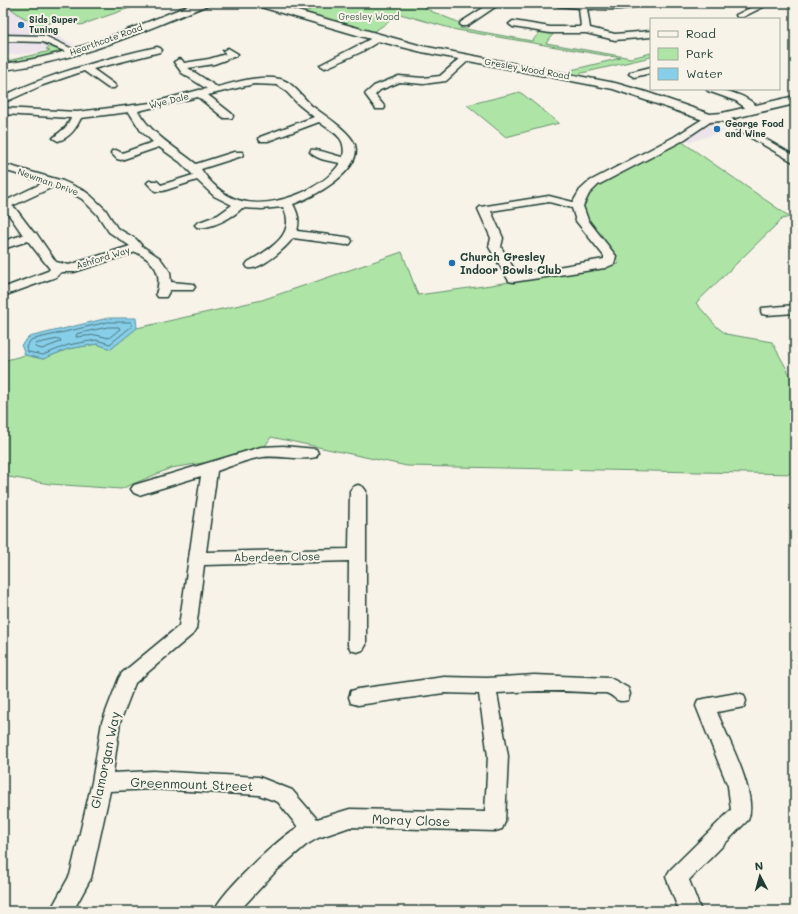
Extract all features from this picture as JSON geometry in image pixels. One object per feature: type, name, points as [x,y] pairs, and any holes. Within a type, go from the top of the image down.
[{"type":"street","name":"Hearthcote Road","points":[[4,67],[41,61],[74,52],[204,3]]},
{"type":"street","name":"Gresley Wood Road","points":[[258,3],[378,38],[466,58],[615,86],[709,118],[722,117],[795,100]]},
{"type":"street","points":[[464,24],[497,3]]},
{"type":"street","points":[[558,3],[584,7],[608,7],[639,3]]},
{"type":"street","points":[[740,15],[767,3]]},
{"type":"street","points":[[584,7],[586,30]]},
{"type":"street","points":[[513,24],[550,30],[586,30],[615,37],[650,34]]},
{"type":"street","points":[[3,38],[45,39],[74,52]]},
{"type":"street","points":[[333,63],[378,38]]},
{"type":"street","points":[[3,100],[26,88],[86,68],[157,50]]},
{"type":"street","points":[[215,90],[185,71],[181,64],[211,62],[233,54],[228,51]]},
{"type":"street","points":[[381,107],[371,97],[372,91],[397,76],[424,81],[443,79],[466,58]]},
{"type":"street","points":[[86,68],[103,84]]},
{"type":"street","points":[[634,74],[650,70]]},
{"type":"street","name":"Wye Dale","points":[[3,111],[77,115],[132,109],[254,82],[279,82],[287,87],[300,102],[345,137],[350,146],[347,161]]},
{"type":"street","points":[[715,90],[739,99],[754,109]]},
{"type":"street","points":[[199,94],[225,114],[210,115]]},
{"type":"street","points":[[132,109],[139,123],[159,143],[197,172],[217,194],[239,204],[276,205],[287,203],[309,194],[332,179],[342,169],[347,161],[325,157],[315,152]]},
{"type":"street","points":[[58,138],[70,129],[77,115]]},
{"type":"street","points":[[722,117],[795,160]]},
{"type":"street","points":[[264,140],[320,118]]},
{"type":"street","points":[[577,206],[549,199],[484,209],[497,238],[495,247],[512,278],[605,264],[610,261],[610,256],[582,221],[577,206],[584,192],[594,183],[678,139],[709,118]]},
{"type":"street","points":[[116,153],[121,157],[159,143]]},
{"type":"street","points":[[153,183],[159,188],[238,154]]},
{"type":"street","name":"Newman Drive","points":[[3,167],[75,190],[85,196],[105,217],[110,227],[115,232],[134,242],[137,248],[146,252],[157,262],[165,274],[164,290],[189,288]]},
{"type":"street","points":[[4,292],[21,292],[52,274],[58,268],[52,265],[32,236],[11,210],[3,206],[12,200],[33,194],[52,182]]},
{"type":"street","points":[[252,265],[271,258],[290,234],[295,222],[292,210],[287,203]]},
{"type":"street","points":[[201,225],[225,216],[235,210],[239,204]]},
{"type":"street","points":[[290,234],[346,240]]},
{"type":"street","points":[[3,245],[32,236]]},
{"type":"street","name":"Ashford Way","points":[[58,268],[70,269],[137,248]]},
{"type":"street","points":[[767,311],[795,309]]},
{"type":"street","points":[[139,488],[261,452],[283,451],[311,453]]},
{"type":"street","name":"Glamorgan Way","points":[[61,911],[80,878],[102,782],[111,722],[128,678],[187,629],[210,467]]},
{"type":"street","points":[[357,645],[358,491]]},
{"type":"street","name":"Aberdeen Close","points":[[197,559],[357,555]]},
{"type":"street","points":[[358,697],[444,685],[487,686],[534,683],[610,686],[621,694]]},
{"type":"street","name":"Moray Close","points":[[225,911],[269,864],[299,838],[313,830],[350,818],[495,822],[498,756],[487,686]]},
{"type":"street","points":[[690,911],[677,877],[741,813],[738,786],[705,706],[737,701]]},
{"type":"street","name":"Greenmount Street","points":[[102,782],[154,780],[259,786],[285,796],[313,830]]},
{"type":"shaded area","points":[[3,4],[21,16],[75,45],[26,54],[3,55]]},
{"type":"shaded area","points":[[712,124],[725,131],[690,142],[684,137]]},
{"type":"green space","points":[[3,3],[144,3],[81,25],[64,20],[39,26],[21,16]]},
{"type":"green space","name":"Gresley Wood","points":[[318,3],[417,3],[433,12],[465,25],[460,28],[532,41],[541,31],[555,32],[546,43],[631,58],[650,53],[650,57],[582,73],[577,76],[568,74],[571,70],[621,58],[457,30],[400,14],[372,33],[303,13],[316,7],[315,6]]},
{"type":"green space","points":[[54,46],[60,50],[60,52],[47,58],[3,62],[50,51],[46,49]]},
{"type":"green space","points":[[520,92],[559,123],[506,137],[467,105]]},
{"type":"green space","points":[[678,139],[790,217],[782,219],[696,303],[716,326],[726,334],[772,342],[795,384],[795,474],[407,466],[271,437],[260,454],[171,468],[121,489],[50,484],[3,476],[3,361],[25,355],[43,359],[68,349],[97,344],[111,349],[137,328],[262,300],[402,252],[418,295],[491,285],[619,264],[612,254],[582,221],[584,192]]},
{"type":"water","points":[[108,318],[136,318],[137,328],[111,349],[97,344],[68,349],[43,359],[25,355],[21,345],[29,337]]},
{"type":"place","name":"Sids Super Tuning","points":[[21,25]]},
{"type":"place","name":"George Food and Wine","points":[[717,129]]},
{"type":"place","name":"Church Gresley Indoor Bowls Club","points":[[452,263]]}]
